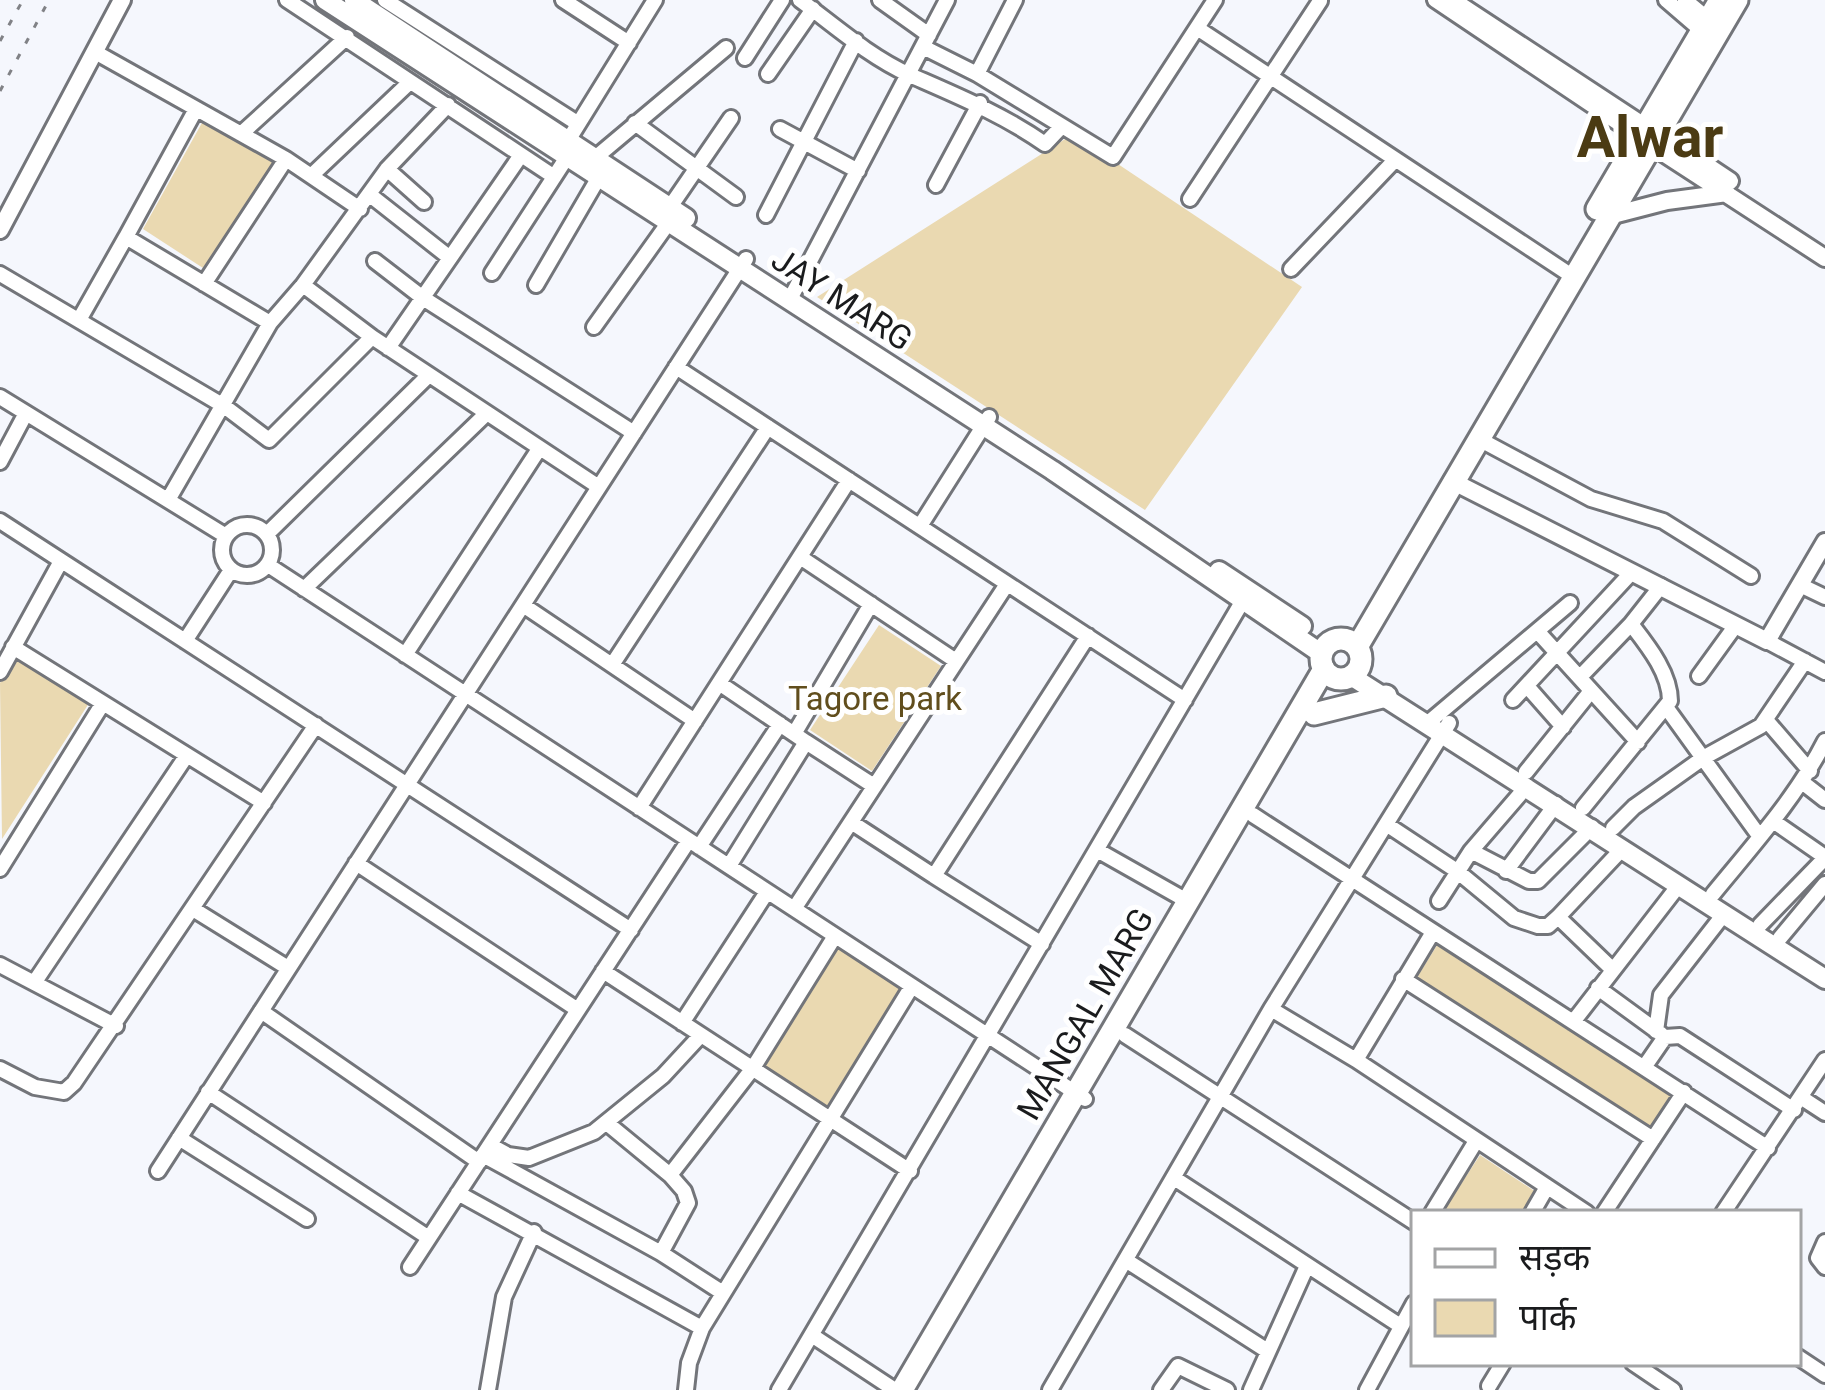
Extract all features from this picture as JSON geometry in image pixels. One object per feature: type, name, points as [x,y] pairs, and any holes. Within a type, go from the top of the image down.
[{"type":"main road","name":"JAY MARG","points":[[325,0],[564,139]]},
{"type":"main road","name":"JAY MARG","points":[[354,0],[564,139],[597,167],[1341,659]]},
{"type":"main road","name":"MANGAL MARG","points":[[899,1390],[1081,1096],[1649,136],[1737,0]]},
{"type":"main road","name":"MANGAL MARG","points":[[916,1390],[1081,1096],[1124,1035],[1194,905],[1253,815],[1341,659],[1452,481],[1568,273],[1610,216],[1710,17]]},
{"type":"main road","name":"JAY MARG","points":[[986,422],[1242,602],[1341,659]]},
{"type":"main road","points":[[1341,659],[1386,696],[1439,723]]},
{"type":"main road","points":[[1341,659],[1527,779],[1583,808],[1825,968]]},
{"type":"main road","points":[[1314,714],[1386,696]]},
{"type":"main road","points":[[1527,779],[1556,804],[1825,980]]},
{"type":"street","points":[[0,230],[122,0]]},
{"type":"street","points":[[287,0],[554,176]]},
{"type":"street","points":[[385,0],[564,139]]},
{"type":"street","points":[[563,0],[628,43]]},
{"type":"street","points":[[492,273],[554,176],[564,139],[655,0]]},
{"type":"street","points":[[745,58],[782,0]]},
{"type":"street","points":[[880,0],[926,41],[1113,157],[1215,0]]},
{"type":"street","points":[[791,296],[947,0]]},
{"type":"street","points":[[977,74],[1015,0]]},
{"type":"street","points":[[1435,0],[1825,245]]},
{"type":"street","points":[[1454,0],[1551,71]]},
{"type":"street","points":[[1666,0],[1710,17]]},
{"type":"street","points":[[1685,0],[1710,17]]},
{"type":"street","points":[[1190,199],[1320,1]]},
{"type":"street","points":[[768,74],[806,5],[909,74],[980,104],[1045,144],[1062,126]]},
{"type":"street","points":[[1197,28],[1568,273]]},
{"type":"street","points":[[242,133],[347,37]]},
{"type":"street","points":[[766,215],[856,41]]},
{"type":"street","points":[[536,285],[597,167],[635,123],[726,49]]},
{"type":"street","points":[[95,52],[242,133],[360,208]]},
{"type":"street","points":[[312,175],[410,82]]},
{"type":"street","points":[[936,184],[980,104]]},
{"type":"street","points":[[168,500],[270,323],[387,169],[448,105]]},
{"type":"street","points":[[79,320],[196,109]]},
{"type":"street","points":[[594,327],[731,118]]},
{"type":"street","points":[[635,123],[736,197]]},
{"type":"street","points":[[780,129],[858,171]]},
{"type":"street","points":[[1649,136],[1825,258]]},
{"type":"street","points":[[388,348],[521,155]]},
{"type":"street","points":[[204,284],[286,160]]},
{"type":"street","points":[[1291,269],[1395,160]]},
{"type":"street","points":[[387,169],[424,202]]},
{"type":"street","points":[[1610,216],[1667,201],[1728,193]]},
{"type":"street","points":[[370,195],[450,258]]},
{"type":"street","points":[[126,237],[270,323]]},
{"type":"street","points":[[375,261],[423,298],[634,433]]},
{"type":"street","points":[[158,1171],[743,264]]},
{"type":"street","points":[[0,274],[224,406],[269,440],[372,337]]},
{"type":"street","points":[[303,285],[388,348],[598,487]]},
{"type":"street","points":[[676,367],[1185,700]]},
{"type":"street","points":[[267,534],[429,376]]},
{"type":"street","points":[[0,397],[226,536]]},
{"type":"street","points":[[0,462],[26,413]]},
{"type":"street","points":[[304,590],[486,414]]},
{"type":"street","points":[[920,526],[986,422]]},
{"type":"street","points":[[612,665],[768,427]]},
{"type":"street","points":[[1477,438],[1601,504],[1670,525],[1751,576]]},
{"type":"street","points":[[405,655],[539,449]]},
{"type":"street","points":[[639,808],[849,480]]},
{"type":"street","points":[[1452,481],[1825,672]]},
{"type":"street","points":[[0,520],[631,930]]},
{"type":"street","points":[[250,525],[267,534],[272,544],[268,565],[254,574],[231,570],[221,550],[232,529],[250,525]]},
{"type":"street","points":[[1767,640],[1825,542]]},
{"type":"street","points":[[800,557],[956,662]]},
{"type":"street","points":[[0,672],[62,561]]},
{"type":"street","points":[[268,565],[1081,1096]]},
{"type":"street","points":[[185,641],[231,570]]},
{"type":"street","points":[[1513,700],[1632,572]]},
{"type":"street","points":[[794,909],[1007,584]]},
{"type":"street","points":[[1799,585],[1825,597]]},
{"type":"street","points":[[1580,677],[1661,586]]},
{"type":"street","points":[[779,1390],[1242,602]]},
{"type":"street","points":[[1050,1390],[1271,1009],[1386,824],[1439,723],[1570,603]]},
{"type":"street","points":[[729,866],[871,604]]},
{"type":"street","points":[[523,605],[695,721]]},
{"type":"street","points":[[1583,808],[1666,707],[1671,694],[1631,624]]},
{"type":"street","points":[[1699,676],[1736,625]]},
{"type":"street","points":[[1538,632],[1638,742]]},
{"type":"street","points":[[934,876],[1088,636]]},
{"type":"street","points":[[13,647],[264,802]]},
{"type":"street","points":[[1613,828],[1634,807],[1703,758],[1753,733],[1805,661]]},
{"type":"street","points":[[719,683],[874,786]]},
{"type":"street","points":[[1527,686],[1563,727]]},
{"type":"street","points":[[1439,901],[1591,691]]},
{"type":"street","points":[[2,863],[103,703]]},
{"type":"street","points":[[1666,707],[1760,837]]},
{"type":"street","points":[[1766,721],[1825,800]]},
{"type":"street","points":[[410,1267],[603,971],[780,724]]},
{"type":"street","points":[[0,1069],[34,1087],[64,1092],[116,1026],[316,725]]},
{"type":"street","points":[[1713,894],[1806,777],[1825,741]]},
{"type":"street","points":[[34,983],[187,754]]},
{"type":"street","points":[[1507,871],[1556,804]]},
{"type":"street","points":[[1253,815],[1768,1148]]},
{"type":"street","points":[[1760,925],[1825,857],[1773,821]]},
{"type":"street","points":[[851,822],[1042,944]]},
{"type":"street","points":[[1386,824],[1514,918],[1538,926],[1548,926],[1558,917],[1623,848]]},
{"type":"street","points":[[1471,851],[1538,881],[1592,827]]},
{"type":"street","points":[[1097,850],[1194,905]]},
{"type":"street","points":[[356,863],[578,1010]]},
{"type":"street","points":[[1780,938],[1825,884]]},
{"type":"street","points":[[1573,1022],[1679,885]]},
{"type":"street","points":[[682,1023],[767,892]]},
{"type":"street","points":[[193,909],[288,968]]},
{"type":"street","points":[[1645,1066],[1661,1034],[1661,995],[1724,914]]},
{"type":"street","points":[[1558,917],[1612,969]]},
{"type":"street","points":[[1356,1060],[1433,932]]},
{"type":"street","points":[[670,1175],[753,1069],[835,936]]},
{"type":"street","points":[[0,965],[116,1026]]},
{"type":"street","points":[[603,971],[910,1171]]},
{"type":"street","points":[[1403,979],[1653,1139]]},
{"type":"street","points":[[686,1390],[701,1328],[912,986]]},
{"type":"street","points":[[1598,988],[1661,1034],[1679,1036],[1798,1104],[1825,1113]]},
{"type":"street","points":[[1271,1009],[1582,1210]]},
{"type":"street","points":[[261,1010],[484,1154],[661,1252],[723,1293]]},
{"type":"street","points":[[484,1154],[529,1157],[608,1124],[700,1035]]},
{"type":"street","points":[[1124,1035],[1411,1220]]},
{"type":"street","points":[[1725,1210],[1825,1060]]},
{"type":"street","points":[[208,1092],[429,1238]]},
{"type":"street","points":[[1606,1210],[1684,1092]]},
{"type":"street","points":[[608,1124],[684,1191],[688,1203],[661,1252]]},
{"type":"street","points":[[179,1138],[307,1219]]},
{"type":"street","points":[[1434,1210],[1476,1141]]},
{"type":"street","points":[[1174,1178],[1400,1325]]},
{"type":"street","points":[[1534,1210],[1546,1187]]},
{"type":"street","points":[[458,1193],[701,1328]]},
{"type":"street","points":[[488,1390],[504,1298],[534,1232]]},
{"type":"street","points":[[1825,1243],[1818,1258],[1825,1267]]},
{"type":"street","points":[[1127,1262],[1266,1350]]},
{"type":"street","points":[[1251,1390],[1307,1266]]},
{"type":"street","points":[[1367,1390],[1411,1308]]},
{"type":"street","points":[[813,1336],[899,1390]]},
{"type":"street","points":[[1161,1390],[1174,1369],[1184,1366],[1227,1390]]},
{"type":"street","points":[[1637,1366],[1673,1390]]},
{"type":"green space","points":[[203,121],[277,163],[203,268],[143,229]]},
{"type":"green space","points":[[1073,134],[1302,287],[1145,510],[817,297]]},
{"type":"green space","name":"Tagore park","points":[[879,625],[941,666],[872,771],[810,730]]},
{"type":"green space","points":[[16,654],[91,700],[2,839],[0,683]]},
{"type":"green space","points":[[839,941],[904,988],[829,1113],[760,1066]]},
{"type":"green space","points":[[1439,942],[1679,1098],[1654,1135],[1416,979]]},
{"type":"green space","points":[[1480,1155],[1539,1194],[1528,1210],[1444,1210]]},
{"type":"railway","points":[[0,41],[23,0]]},
{"type":"railway","points":[[0,91],[49,0]]},
{"type":"district","name":"Alwar","points":[[1650,137]]}]
